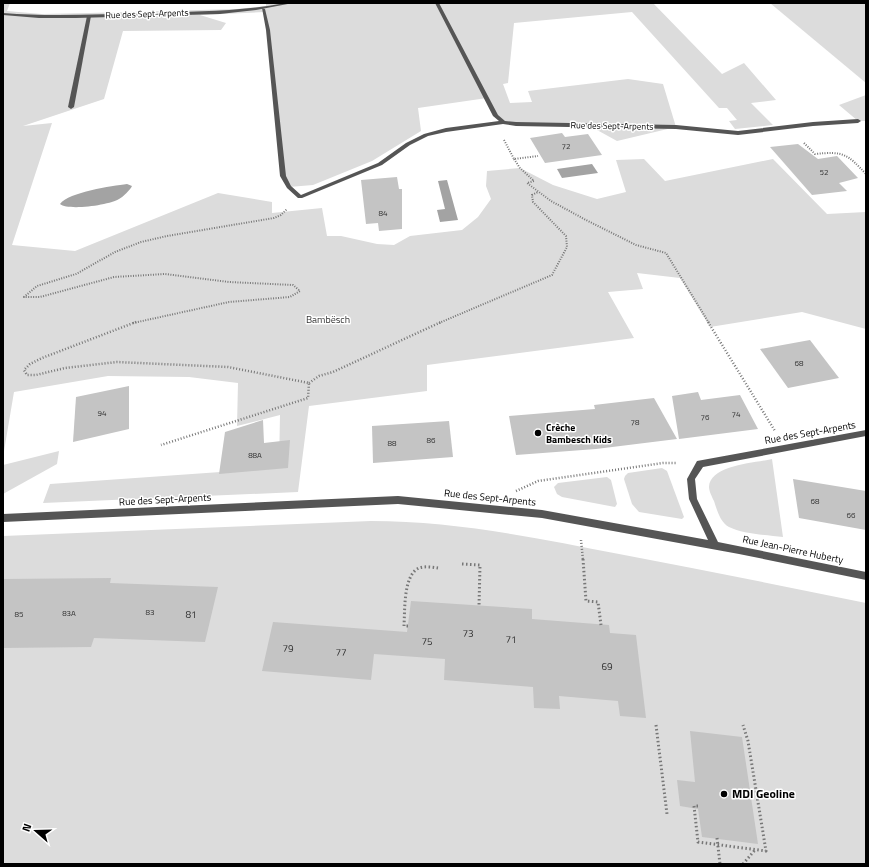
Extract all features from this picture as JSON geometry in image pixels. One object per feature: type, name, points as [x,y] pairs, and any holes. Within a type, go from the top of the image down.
[{"type":"street","name":"Rue des Sept-Arpents","points":[[3,14],[89,16],[236,12],[263,9],[291,3]]},
{"type":"street","points":[[437,3],[496,116],[503,122]]},
{"type":"street","points":[[263,9],[268,30],[283,176],[289,187],[300,197]]},
{"type":"street","points":[[71,107],[89,16]]},
{"type":"street","name":"Rue des Sept-Arpents","points":[[300,197],[380,164],[408,144],[426,135],[446,130],[503,122],[516,124],[676,127],[738,133],[813,124],[858,121]]},
{"type":"street","name":"Rue des Sept-Arpents","points":[[700,464],[866,433]]},
{"type":"street","points":[[700,464],[691,479],[693,499],[715,545]]},
{"type":"street","name":"Rue des Sept-Arpents","points":[[3,518],[398,500],[542,514],[715,545]]},
{"type":"street","name":"Rue Jean-Pierre Huberty","points":[[715,545],[866,576]]},
{"type":"path","points":[[503,122],[502,134],[514,159],[520,168],[534,181],[527,183],[538,192],[586,220],[636,245],[666,253],[785,447]]},
{"type":"path","points":[[772,130],[802,142],[815,154],[840,152],[851,158],[866,174]]},
{"type":"path","points":[[514,159],[538,156]]},
{"type":"path","points":[[300,197],[281,215],[274,218],[167,236],[141,242],[115,252],[76,274],[37,286],[24,297],[40,297],[114,277],[165,274],[229,282],[292,285],[300,291],[290,297],[229,302],[135,322],[42,358],[30,364],[24,370],[27,375],[36,375],[65,368],[117,362],[228,367],[309,383],[319,376],[333,372],[454,316],[552,275],[567,247],[566,236],[533,202],[532,195],[538,192]]},
{"type":"path","points":[[160,445],[308,398],[309,383]]},
{"type":"path","points":[[514,492],[538,481],[662,463],[700,464]]},
{"type":"path","points":[[580,520],[586,601],[598,602],[600,625]]},
{"type":"path","points":[[462,564],[480,565],[479,606]]},
{"type":"path","points":[[408,626],[404,626],[408,581],[411,573],[418,568],[425,566],[438,568]]},
{"type":"path","points":[[656,725],[667,814]]},
{"type":"path","points":[[698,806],[694,806],[698,842],[766,851],[748,740],[743,725]]},
{"type":"path","points":[[717,838],[720,864]]},
{"type":"path","points":[[743,864],[755,850]]},
{"type":"green space","name":"Bambësch","points":[[3,3],[10,3],[7,11],[42,14],[237,9],[266,6],[266,3],[653,3],[722,74],[744,63],[776,100],[751,103],[773,125],[735,129],[729,121],[737,120],[727,108],[719,108],[632,12],[514,23],[508,83],[503,84],[510,103],[532,102],[528,91],[628,79],[663,84],[676,127],[617,141],[588,125],[503,122],[496,116],[487,98],[418,108],[421,131],[372,161],[313,185],[289,187],[283,176],[268,30],[264,12],[200,15],[226,23],[221,30],[123,31],[104,99],[23,126],[52,123],[12,245],[75,251],[218,193],[272,202],[272,213],[322,208],[327,236],[341,236],[377,244],[394,245],[410,236],[462,230],[478,217],[491,199],[486,186],[487,171],[520,168],[553,185],[597,199],[626,192],[616,160],[644,159],[665,181],[773,159],[827,214],[866,212],[866,329],[802,312],[710,327],[680,278],[637,273],[643,289],[608,292],[634,338],[427,365],[427,391],[309,406],[298,492],[43,503],[50,484],[279,468],[280,415],[237,426],[238,383],[189,377],[108,376],[14,392],[3,457]]},
{"type":"green space","points":[[770,3],[866,3],[866,83]]},
{"type":"green space","points":[[866,95],[866,121],[858,121],[839,105]]},
{"type":"green space","points":[[59,451],[57,464],[3,494],[3,465]]},
{"type":"green space","points":[[772,459],[783,537],[748,533],[729,527],[721,519],[711,494],[709,487],[711,480],[717,474],[734,466]]},
{"type":"green space","points":[[662,468],[667,471],[684,517],[682,519],[639,512],[632,504],[624,479],[625,476],[628,473]]},
{"type":"green space","points":[[607,477],[611,480],[617,504],[615,507],[562,497],[557,494],[554,487],[558,483]]},
{"type":"green space","points":[[371,521],[465,527],[527,537],[866,603],[866,864],[3,864],[3,536]]},
{"type":"shaded area","points":[[592,164],[598,173],[562,178],[557,169]]},
{"type":"shaded area","points":[[447,180],[458,220],[440,222],[437,210],[445,209],[438,181]]},
{"type":"shaded area","points":[[127,184],[132,186],[130,189],[122,197],[114,201],[80,207],[64,206],[60,204],[72,196],[81,193]]},
{"type":"building","points":[[562,133],[565,137],[588,134],[602,155],[545,163],[530,138]]},
{"type":"building","points":[[798,144],[818,159],[837,156],[858,178],[839,183],[847,191],[812,195],[770,147]]},
{"type":"building","points":[[397,177],[399,189],[402,189],[402,229],[379,231],[378,223],[366,224],[361,180]]},
{"type":"building","points":[[810,340],[839,378],[788,388],[760,349]]},
{"type":"building","points":[[129,386],[129,429],[73,442],[76,397]]},
{"type":"building","points":[[698,392],[701,400],[740,395],[758,429],[679,439],[672,396]]},
{"type":"building","points":[[654,398],[677,439],[596,449],[516,455],[509,416],[595,409],[594,405]]},
{"type":"building","points":[[263,420],[264,443],[290,440],[288,468],[219,474],[225,432]]},
{"type":"building","points":[[449,421],[453,457],[373,463],[372,426]]},
{"type":"building","points":[[793,479],[866,491],[866,530],[799,518]]},
{"type":"building","points":[[111,578],[110,583],[218,587],[205,642],[94,638],[91,647],[3,648],[3,579]]},
{"type":"building","points":[[411,601],[532,609],[532,619],[609,625],[610,633],[636,635],[646,718],[620,716],[618,701],[559,696],[560,709],[534,708],[533,687],[444,680],[445,659],[374,654],[371,680],[262,671],[273,622],[407,632]]},
{"type":"building","name":"MDI Geoline","points":[[690,731],[742,737],[758,844],[702,837],[698,809],[680,806],[677,780],[695,782]]},
{"type":"place","name":"Crèche Bambesch Kids","points":[[538,433]]},
{"type":"place","name":"MDI Geoline","points":[[724,794]]}]
